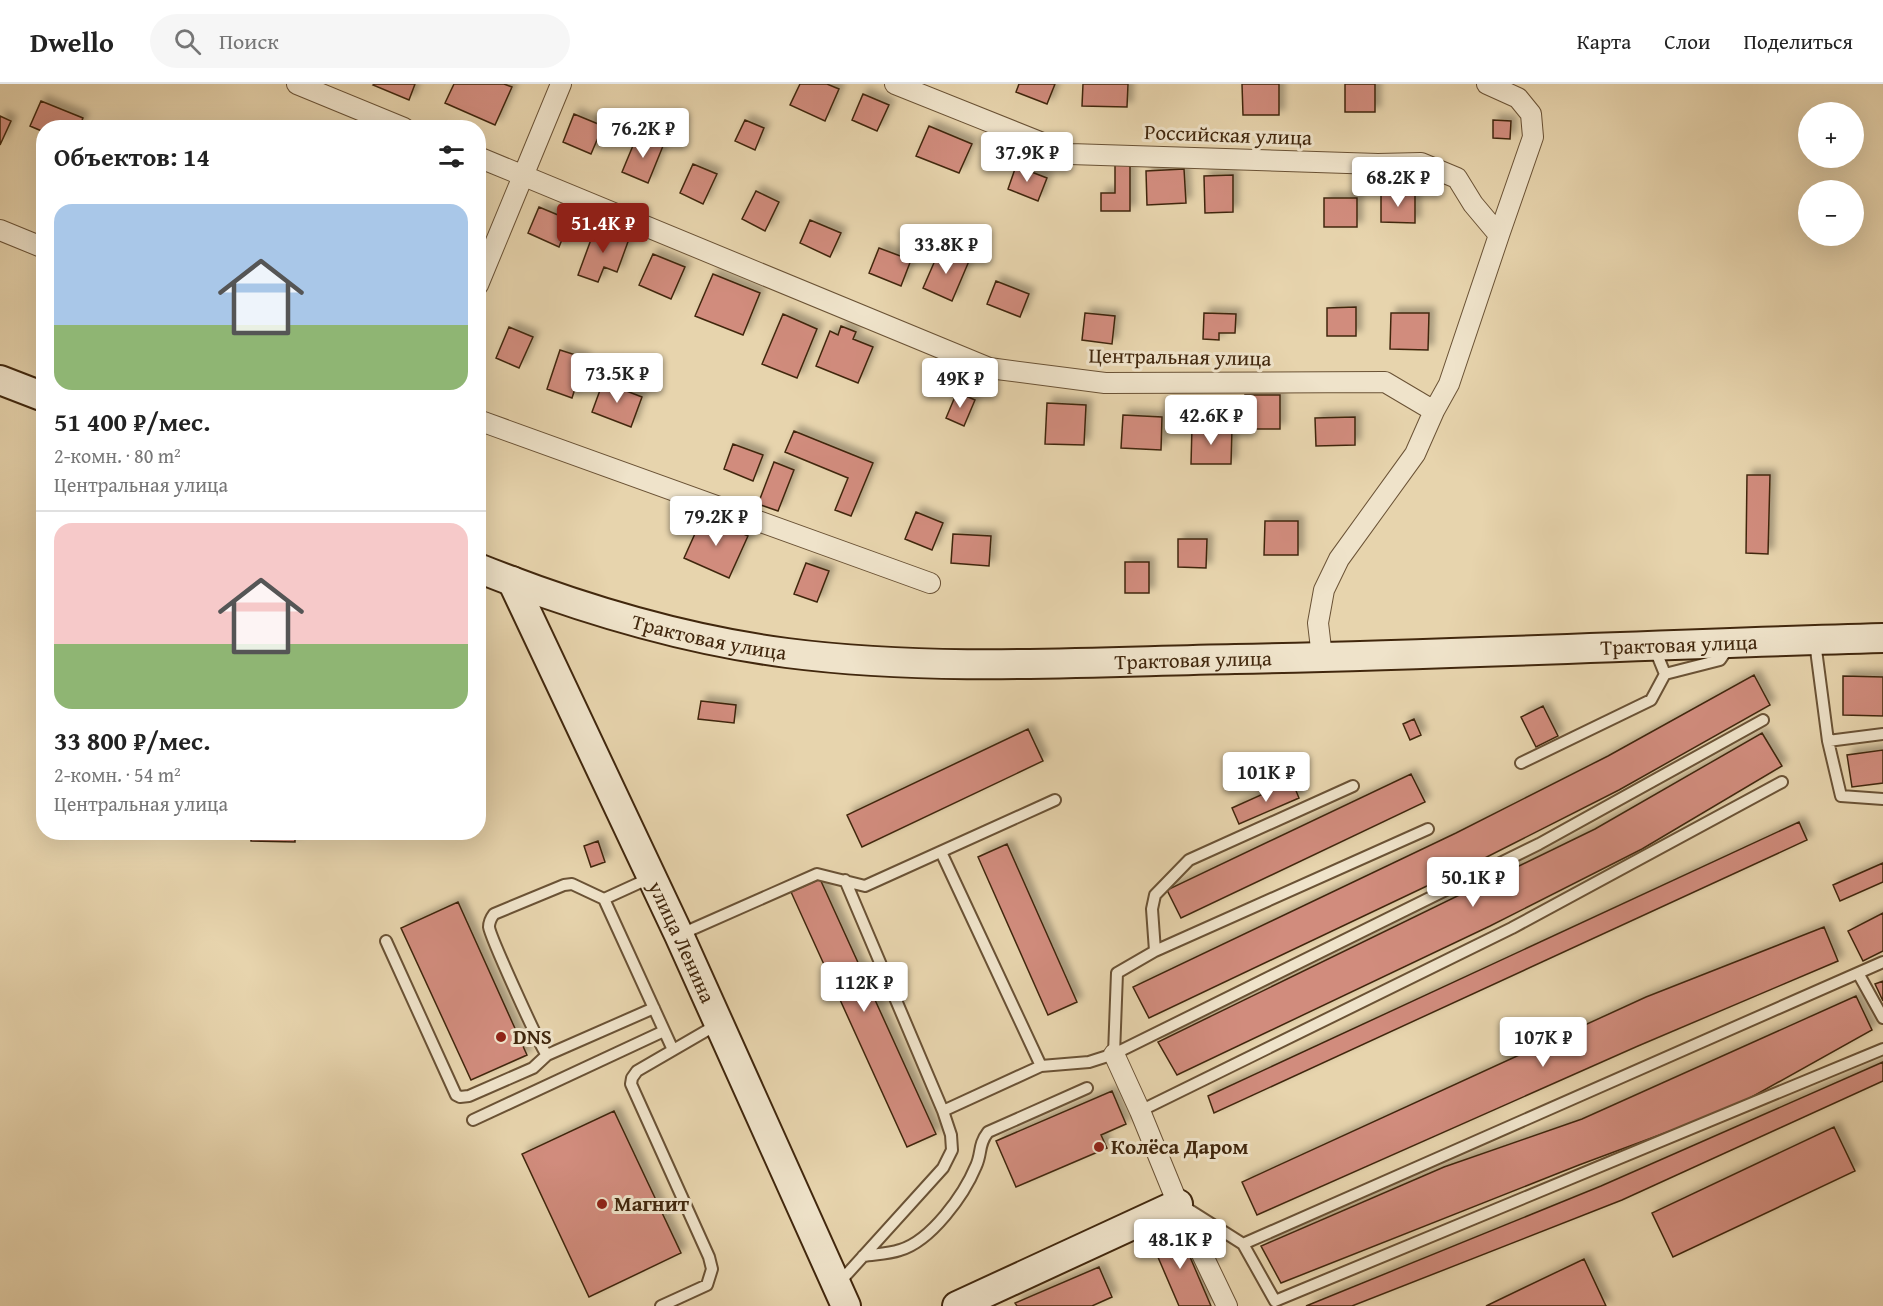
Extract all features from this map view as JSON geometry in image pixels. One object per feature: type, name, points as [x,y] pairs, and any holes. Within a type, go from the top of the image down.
[{"type":"street","points":[[297,84],[385,120]]},
{"type":"street","points":[[486,266],[561,84]]},
{"type":"street","name":"Российская улица","points":[[895,84],[1070,154],[1378,164],[1421,163],[1456,178],[1473,204],[1499,235]]},
{"type":"street","points":[[1322,657],[1318,623],[1324,590],[1339,559],[1415,454],[1449,384],[1533,137],[1531,114],[1518,98],[1487,84]]},
{"type":"street","name":"Центральная улица","points":[[486,161],[988,368],[1105,383],[1386,382],[1434,411]]},
{"type":"street","points":[[0,230],[36,245]]},
{"type":"street","points":[[0,380],[36,394]]},
{"type":"street","points":[[486,423],[930,583]]},
{"type":"street","name":"Трактовая улица","points":[[486,571],[586,608],[693,637],[787,652],[889,662],[998,664],[1322,657],[1883,638]]},
{"type":"street","name":"улица Ленина","points":[[512,581],[679,935],[841,1296]]},
{"type":"street","points":[[1114,1054],[1178,1204],[1227,1306]]},
{"type":"street","points":[[957,1306],[1178,1204]]},
{"type":"lane","points":[[1814,640],[1828,741],[1841,796],[1883,799]]},
{"type":"lane","points":[[1521,763],[1651,700],[1665,674],[1720,660],[1732,643]]},
{"type":"lane","points":[[1654,645],[1665,674]]},
{"type":"lane","points":[[943,1111],[1041,1066],[1089,1062],[1114,1054],[1539,844],[1763,720]]},
{"type":"lane","points":[[1828,741],[1883,734]]},
{"type":"lane","points":[[1140,1111],[1512,928],[1782,782]]},
{"type":"lane","points":[[1155,951],[1152,909],[1155,895],[1189,860],[1353,786]]},
{"type":"lane","points":[[679,935],[817,874],[866,886],[1055,800]]},
{"type":"lane","points":[[1114,1054],[1117,973],[1155,951],[1428,830]]},
{"type":"lane","points":[[941,852],[1041,1066]]},
{"type":"lane","points":[[604,899],[651,878]]},
{"type":"lane","points":[[841,1296],[863,1256],[943,1168],[952,1150],[951,1135],[943,1111],[844,880]]},
{"type":"lane","points":[[547,1055],[489,928],[490,920],[494,914],[564,885],[572,884],[604,899],[673,1050]]},
{"type":"lane","points":[[387,941],[456,1095],[460,1097],[469,1096],[533,1068],[547,1055],[654,1008]]},
{"type":"lane","points":[[1243,1244],[1883,962]]},
{"type":"lane","points":[[1858,973],[1883,1018]]},
{"type":"lane","points":[[661,1306],[707,1285],[712,1269],[710,1257],[631,1084],[632,1078],[637,1071],[718,1024]]},
{"type":"lane","points":[[473,1120],[664,1031]]},
{"type":"lane","points":[[1178,1204],[1243,1244],[1275,1301],[1883,1049]]},
{"type":"lane","points":[[863,1256],[900,1250],[920,1240],[938,1224],[953,1205],[976,1167],[981,1142],[988,1132],[1087,1088]]},
{"type":"building","points":[[374,84],[415,84],[409,100]]},
{"type":"building","points":[[454,84],[504,84],[512,87],[495,125],[445,103]]},
{"type":"building","points":[[800,84],[827,84],[839,89],[825,121],[790,105]]},
{"type":"building","points":[[1019,84],[1055,84],[1047,104],[1016,92]]},
{"type":"building","points":[[1083,84],[1128,84],[1127,107],[1082,106]]},
{"type":"building","points":[[1242,84],[1279,84],[1279,115],[1243,115]]},
{"type":"building","points":[[1345,84],[1375,84],[1375,112],[1345,112]]},
{"type":"building","points":[[863,94],[889,105],[877,131],[852,120]]},
{"type":"building","points":[[41,101],[83,118],[82,120],[36,120],[36,129],[30,126]]},
{"type":"building","points":[[574,114],[603,126],[591,154],[563,142]]},
{"type":"building","points":[[0,116],[11,121],[0,145]]},
{"type":"building","points":[[745,120],[764,128],[755,150],[735,141]]},
{"type":"building","points":[[1493,120],[1511,121],[1510,139],[1493,138]]},
{"type":"building","points":[[929,126],[972,144],[959,173],[916,156]]},
{"type":"building","points":[[637,136],[663,146],[648,183],[622,172]]},
{"type":"building","points":[[693,164],[717,174],[703,204],[680,193]]},
{"type":"building","points":[[1115,164],[1130,164],[1130,211],[1101,211],[1101,193],[1115,193]]},
{"type":"building","points":[[1016,166],[1047,178],[1038,201],[1008,189]]},
{"type":"building","points":[[1184,169],[1186,203],[1147,205],[1146,171]]},
{"type":"building","points":[[1233,175],[1233,212],[1205,213],[1204,176]]},
{"type":"building","points":[[756,191],[779,202],[765,231],[742,219]]},
{"type":"building","points":[[1381,193],[1415,194],[1415,223],[1381,222]]},
{"type":"building","points":[[1324,198],[1357,198],[1357,227],[1324,227]]},
{"type":"building","points":[[539,207],[570,220],[559,247],[528,233]]},
{"type":"building","points":[[810,220],[841,233],[830,257],[800,243]]},
{"type":"building","points":[[596,226],[629,239],[617,272],[604,267],[598,282],[578,275]]},
{"type":"building","points":[[879,248],[911,260],[901,286],[869,273]]},
{"type":"building","points":[[940,249],[969,261],[952,301],[923,288]]},
{"type":"building","points":[[653,254],[685,267],[671,299],[639,285]]},
{"type":"building","points":[[713,274],[760,293],[743,335],[695,316]]},
{"type":"building","points":[[996,281],[1029,294],[1020,317],[987,304]]},
{"type":"building","points":[[1356,307],[1356,336],[1327,336],[1327,308]]},
{"type":"building","points":[[1085,313],[1115,316],[1112,344],[1082,340]]},
{"type":"building","points":[[1204,313],[1236,314],[1235,333],[1219,333],[1219,340],[1203,339]]},
{"type":"building","points":[[1391,313],[1429,313],[1428,350],[1390,349]]},
{"type":"building","points":[[783,314],[817,329],[797,378],[762,364]]},
{"type":"building","points":[[841,326],[856,332],[853,339],[873,347],[858,383],[816,366],[830,331],[838,335]]},
{"type":"building","points":[[509,327],[533,337],[519,368],[496,358]]},
{"type":"building","points":[[560,350],[585,358],[572,398],[547,389]]},
{"type":"building","points":[[603,382],[642,397],[631,427],[592,412]]},
{"type":"building","points":[[957,392],[975,400],[964,426],[946,418]]},
{"type":"building","points":[[1245,395],[1280,395],[1280,429],[1245,429]]},
{"type":"building","points":[[1047,403],[1086,405],[1084,445],[1045,444]]},
{"type":"building","points":[[1123,415],[1162,417],[1161,450],[1121,448]]},
{"type":"building","points":[[1355,417],[1355,445],[1316,446],[1315,418]]},
{"type":"building","points":[[1192,427],[1232,428],[1231,464],[1191,464]]},
{"type":"building","points":[[794,431],[873,463],[851,516],[835,510],[848,478],[785,452]]},
{"type":"building","points":[[733,444],[763,455],[753,481],[724,469]]},
{"type":"building","points":[[774,462],[794,470],[778,511],[758,504]]},
{"type":"building","points":[[1747,475],[1770,475],[1768,554],[1746,553]]},
{"type":"building","points":[[916,512],[943,523],[932,550],[905,539]]},
{"type":"building","points":[[703,516],[748,536],[729,578],[684,558]]},
{"type":"building","points":[[1265,521],[1298,521],[1298,555],[1264,555]]},
{"type":"building","points":[[953,534],[991,536],[989,566],[951,563]]},
{"type":"building","points":[[1178,539],[1207,539],[1206,568],[1178,567]]},
{"type":"building","points":[[1125,562],[1149,562],[1149,593],[1125,593]]},
{"type":"building","points":[[806,563],[829,571],[817,602],[794,594]]},
{"type":"building","points":[[1754,675],[1770,705],[1619,790],[1469,866],[1149,1018],[1133,987],[1456,833],[1608,756]]},
{"type":"building","points":[[1843,676],[1883,677],[1883,716],[1843,715]]},
{"type":"building","points":[[701,701],[736,705],[734,723],[698,719]]},
{"type":"building","points":[[1543,706],[1558,736],[1536,747],[1521,717]]},
{"type":"building","points":[[1414,719],[1421,735],[1410,740],[1403,724]]},
{"type":"building","points":[[1028,729],[1043,761],[862,847],[847,815]]},
{"type":"building","points":[[1762,733],[1782,766],[1642,849],[1490,926],[1177,1075],[1158,1042],[1595,829]]},
{"type":"building","points":[[1883,750],[1883,783],[1852,787],[1847,755]]},
{"type":"building","points":[[1411,774],[1425,802],[1181,918],[1167,890]]},
{"type":"building","points":[[1292,781],[1299,798],[1239,824],[1232,808]]},
{"type":"building","points":[[1799,822],[1807,840],[1214,1113],[1208,1096]]},
{"type":"building","points":[[295,840],[295,842],[251,841]]},
{"type":"building","points":[[598,841],[605,862],[591,867],[584,846]]},
{"type":"building","points":[[1007,844],[1077,1002],[1048,1015],[978,857]]},
{"type":"building","points":[[1883,863],[1883,882],[1840,901],[1833,885]]},
{"type":"building","points":[[820,879],[936,1134],[907,1147],[791,892]]},
{"type":"building","points":[[458,902],[527,1055],[471,1080],[401,928]]},
{"type":"building","points":[[1883,913],[1883,951],[1863,961],[1848,931]]},
{"type":"building","points":[[1824,927],[1838,961],[1638,1046],[1257,1215],[1242,1182],[1646,997]]},
{"type":"building","points":[[1883,981],[1883,1001],[1875,984]]},
{"type":"building","points":[[1856,996],[1872,1030],[1732,1108],[1579,1165],[1281,1283],[1261,1246],[1444,1167],[1582,1119]]},
{"type":"building","points":[[1883,1062],[1883,1081],[1622,1200],[1352,1306],[1306,1306],[1601,1186]]},
{"type":"building","points":[[1112,1091],[1126,1124],[1101,1135],[1107,1148],[1016,1187],[996,1141]]},
{"type":"building","name":"Магнит","points":[[614,1111],[681,1253],[589,1297],[522,1154]]},
{"type":"building","points":[[1834,1127],[1855,1171],[1673,1257],[1652,1213]]},
{"type":"building","points":[[1178,1229],[1211,1306],[1179,1306],[1151,1241]]},
{"type":"building","points":[[1584,1259],[1606,1306],[1486,1306]]},
{"type":"building","points":[[1099,1267],[1112,1297],[1092,1306],[1017,1306],[1015,1303]]},
{"type":"place","name":"DNS","points":[[501,1037]]},
{"type":"place","name":"Колёса Даром","points":[[1099,1147]]},
{"type":"place","name":"Магнит","points":[[602,1204]]}]
